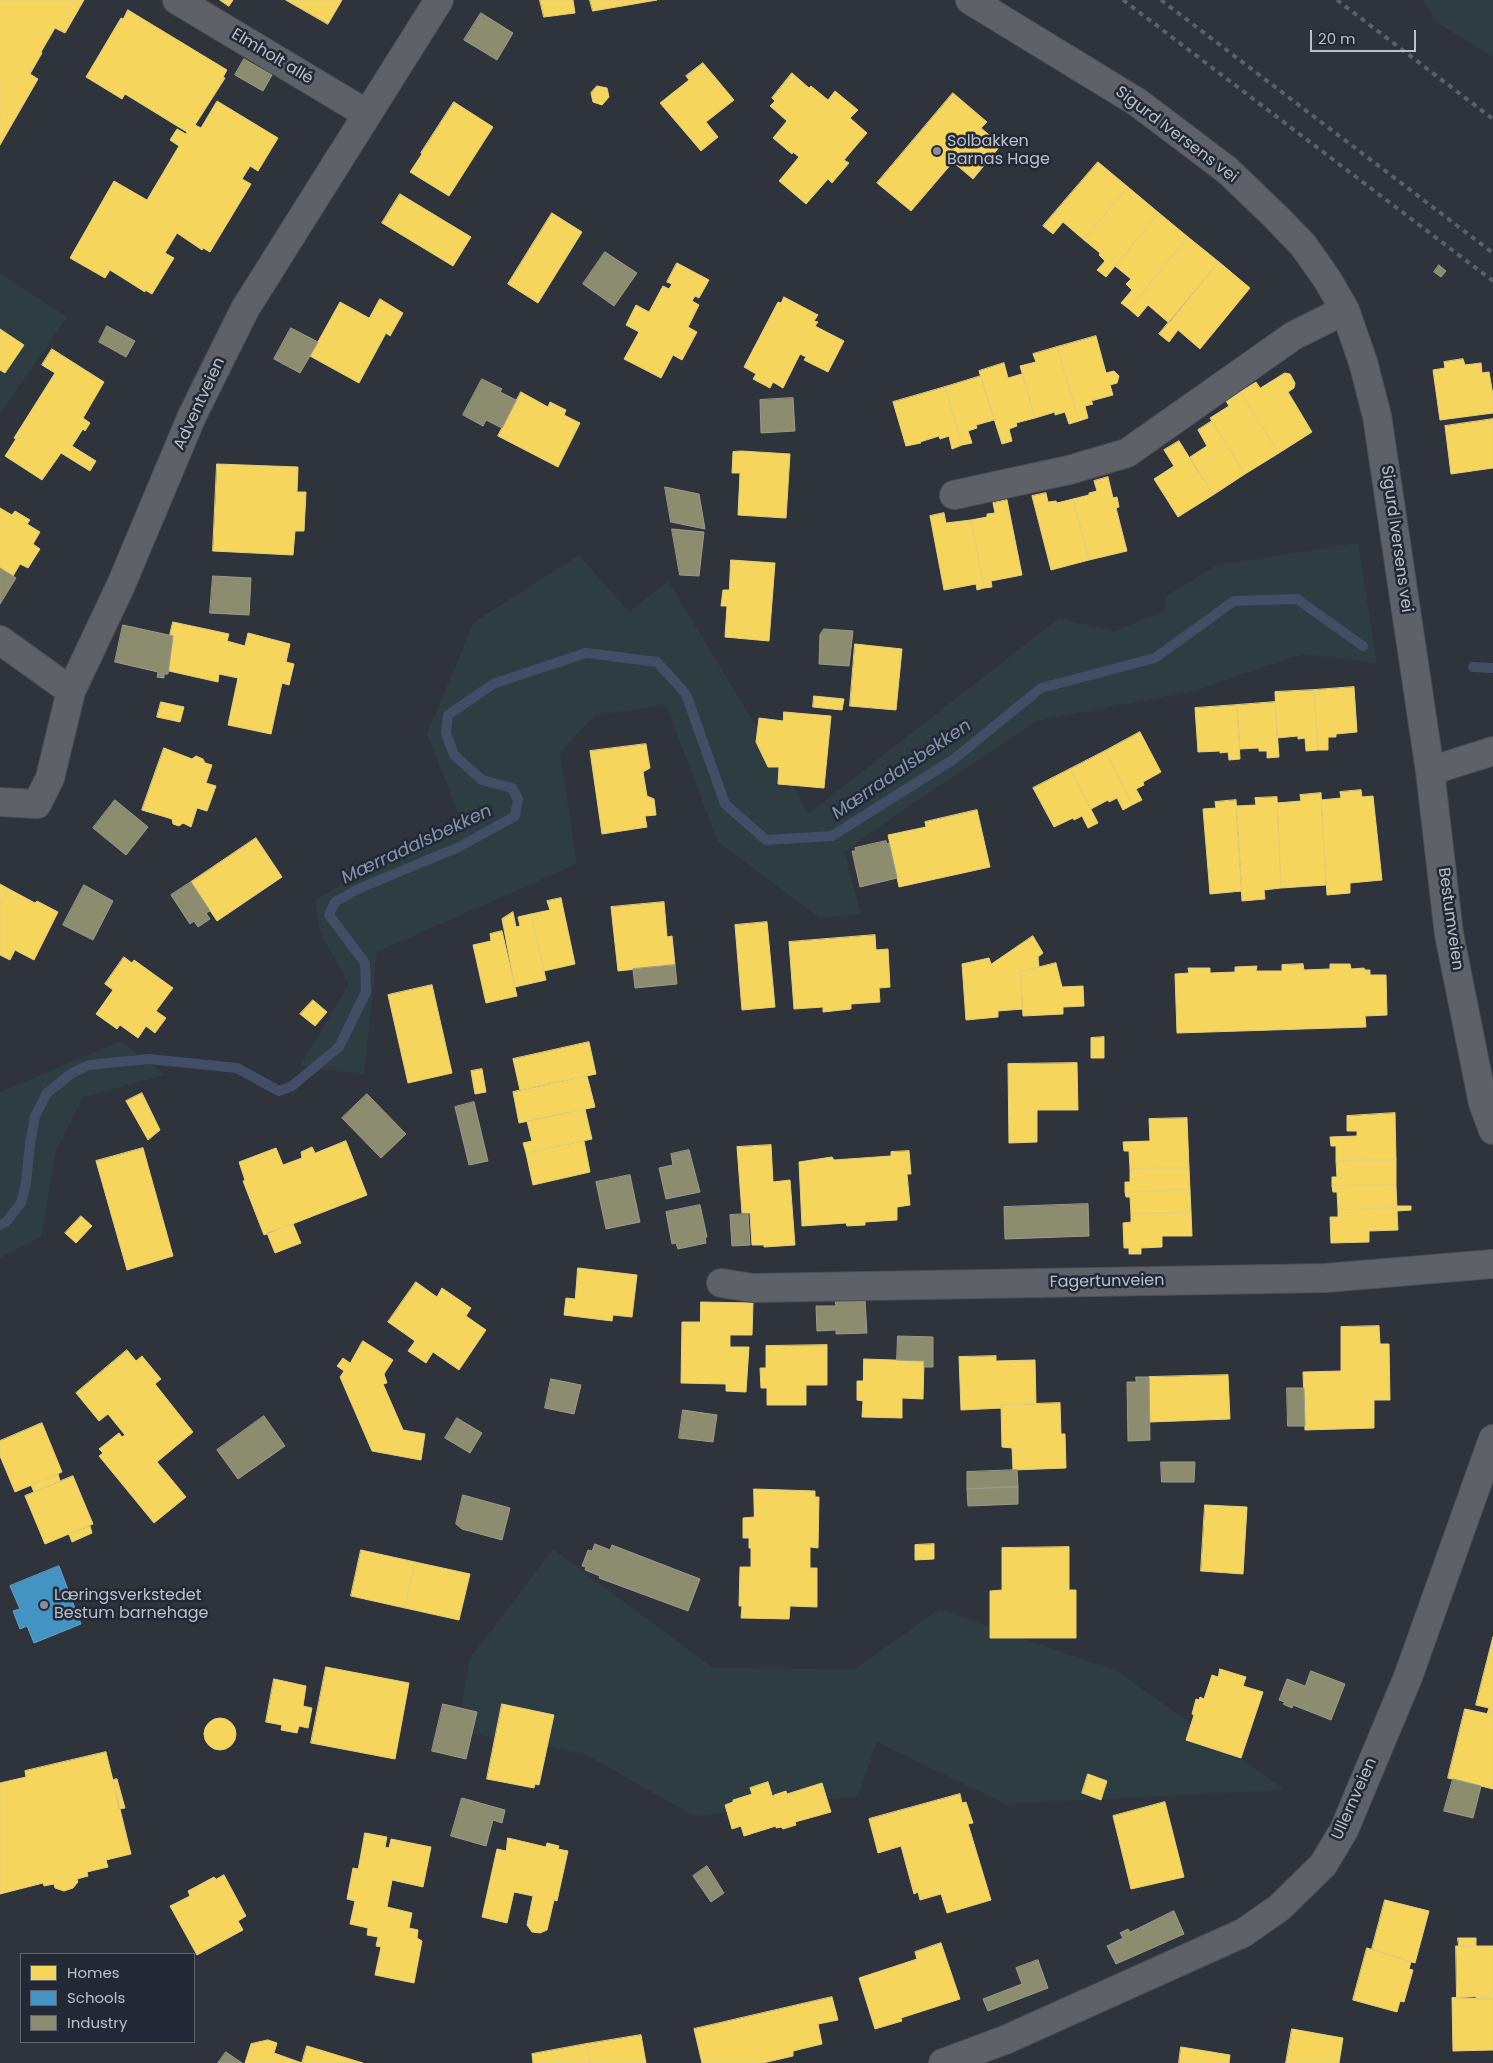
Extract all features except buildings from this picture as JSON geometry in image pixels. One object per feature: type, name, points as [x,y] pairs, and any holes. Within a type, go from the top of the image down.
[{"type":"street","name":"Elmholt allé","points":[[177,0],[367,114]]},
{"type":"street","name":"Adventveien","points":[[0,802],[37,804],[50,778],[71,691],[121,585],[192,416],[246,309],[439,0]]},
{"type":"street","name":"Sigurd Iversens vei","points":[[970,0],[1137,102],[1227,170],[1303,245],[1345,310],[1363,362],[1378,416],[1430,771]]},
{"type":"street","points":[[954,495],[1069,470],[1128,454],[1293,336],[1345,310]]},
{"type":"street","points":[[0,640],[71,691]]},
{"type":"street","points":[[1430,771],[1493,750]]},
{"type":"street","name":"Bestumveien","points":[[1430,771],[1449,934],[1484,1104],[1493,1130]]},
{"type":"street","name":"Fagertunveien","points":[[721,1283],[753,1288],[1317,1278],[1493,1264]]},
{"type":"street","name":"Ullernveien","points":[[943,2063],[1005,2040],[1243,1933],[1280,1908],[1323,1865],[1344,1830],[1408,1677],[1493,1439]]},
{"type":"shaded area","points":[[1423,0],[1493,0],[1493,57],[1436,22]]},
{"type":"shaded area","points":[[0,273],[67,317],[0,414]]},
{"type":"shaded area","points":[[1358,543],[1377,663],[1303,654],[1194,691],[1037,721],[903,810],[844,852],[861,914],[819,918],[718,842],[666,705],[596,715],[560,752],[577,864],[377,952],[364,1074],[300,1066],[349,984],[320,933],[315,900],[425,835],[460,818],[427,734],[474,622],[579,555],[629,612],[668,581],[809,813],[1059,618],[1114,631],[1165,611],[1166,596],[1217,565]]},
{"type":"shaded area","points":[[121,1041],[165,1075],[83,1097],[56,1151],[41,1237],[0,1258],[0,1092]]},
{"type":"shaded area","points":[[553,1549],[713,1668],[855,1669],[939,1609],[1117,1671],[1285,1790],[1005,1804],[877,1742],[858,1796],[694,1816],[583,1753],[457,1731],[470,1658]]},
{"type":"waterway","name":"Mærradalsbekken","points":[[0,1225],[6,1222],[21,1203],[26,1183],[35,1116],[47,1093],[72,1073],[89,1065],[149,1059],[237,1068],[279,1091],[292,1086],[339,1047],[366,992],[365,963],[329,915],[335,902],[360,888],[459,847],[515,816],[518,799],[512,788],[482,780],[454,755],[446,733],[448,715],[493,684],[586,653],[657,662],[686,694],[725,804],[766,840],[832,836],[954,759],[1041,688],[1155,658],[1234,601],[1297,599],[1363,646]]},
{"type":"waterway","name":"Mærradalsbekken","points":[[1473,667],[1493,668]]},
{"type":"railway","points":[[1123,0],[1493,281]]},
{"type":"railway","points":[[1161,0],[1493,253]]},
{"type":"railway","points":[[1337,0],[1493,119]]},
{"type":"place","name":"Solbakken Barnas Hage","points":[[937,151]]},
{"type":"place","name":"Læringsverkstedet Bestum barnehage","points":[[44,1605]]}]
